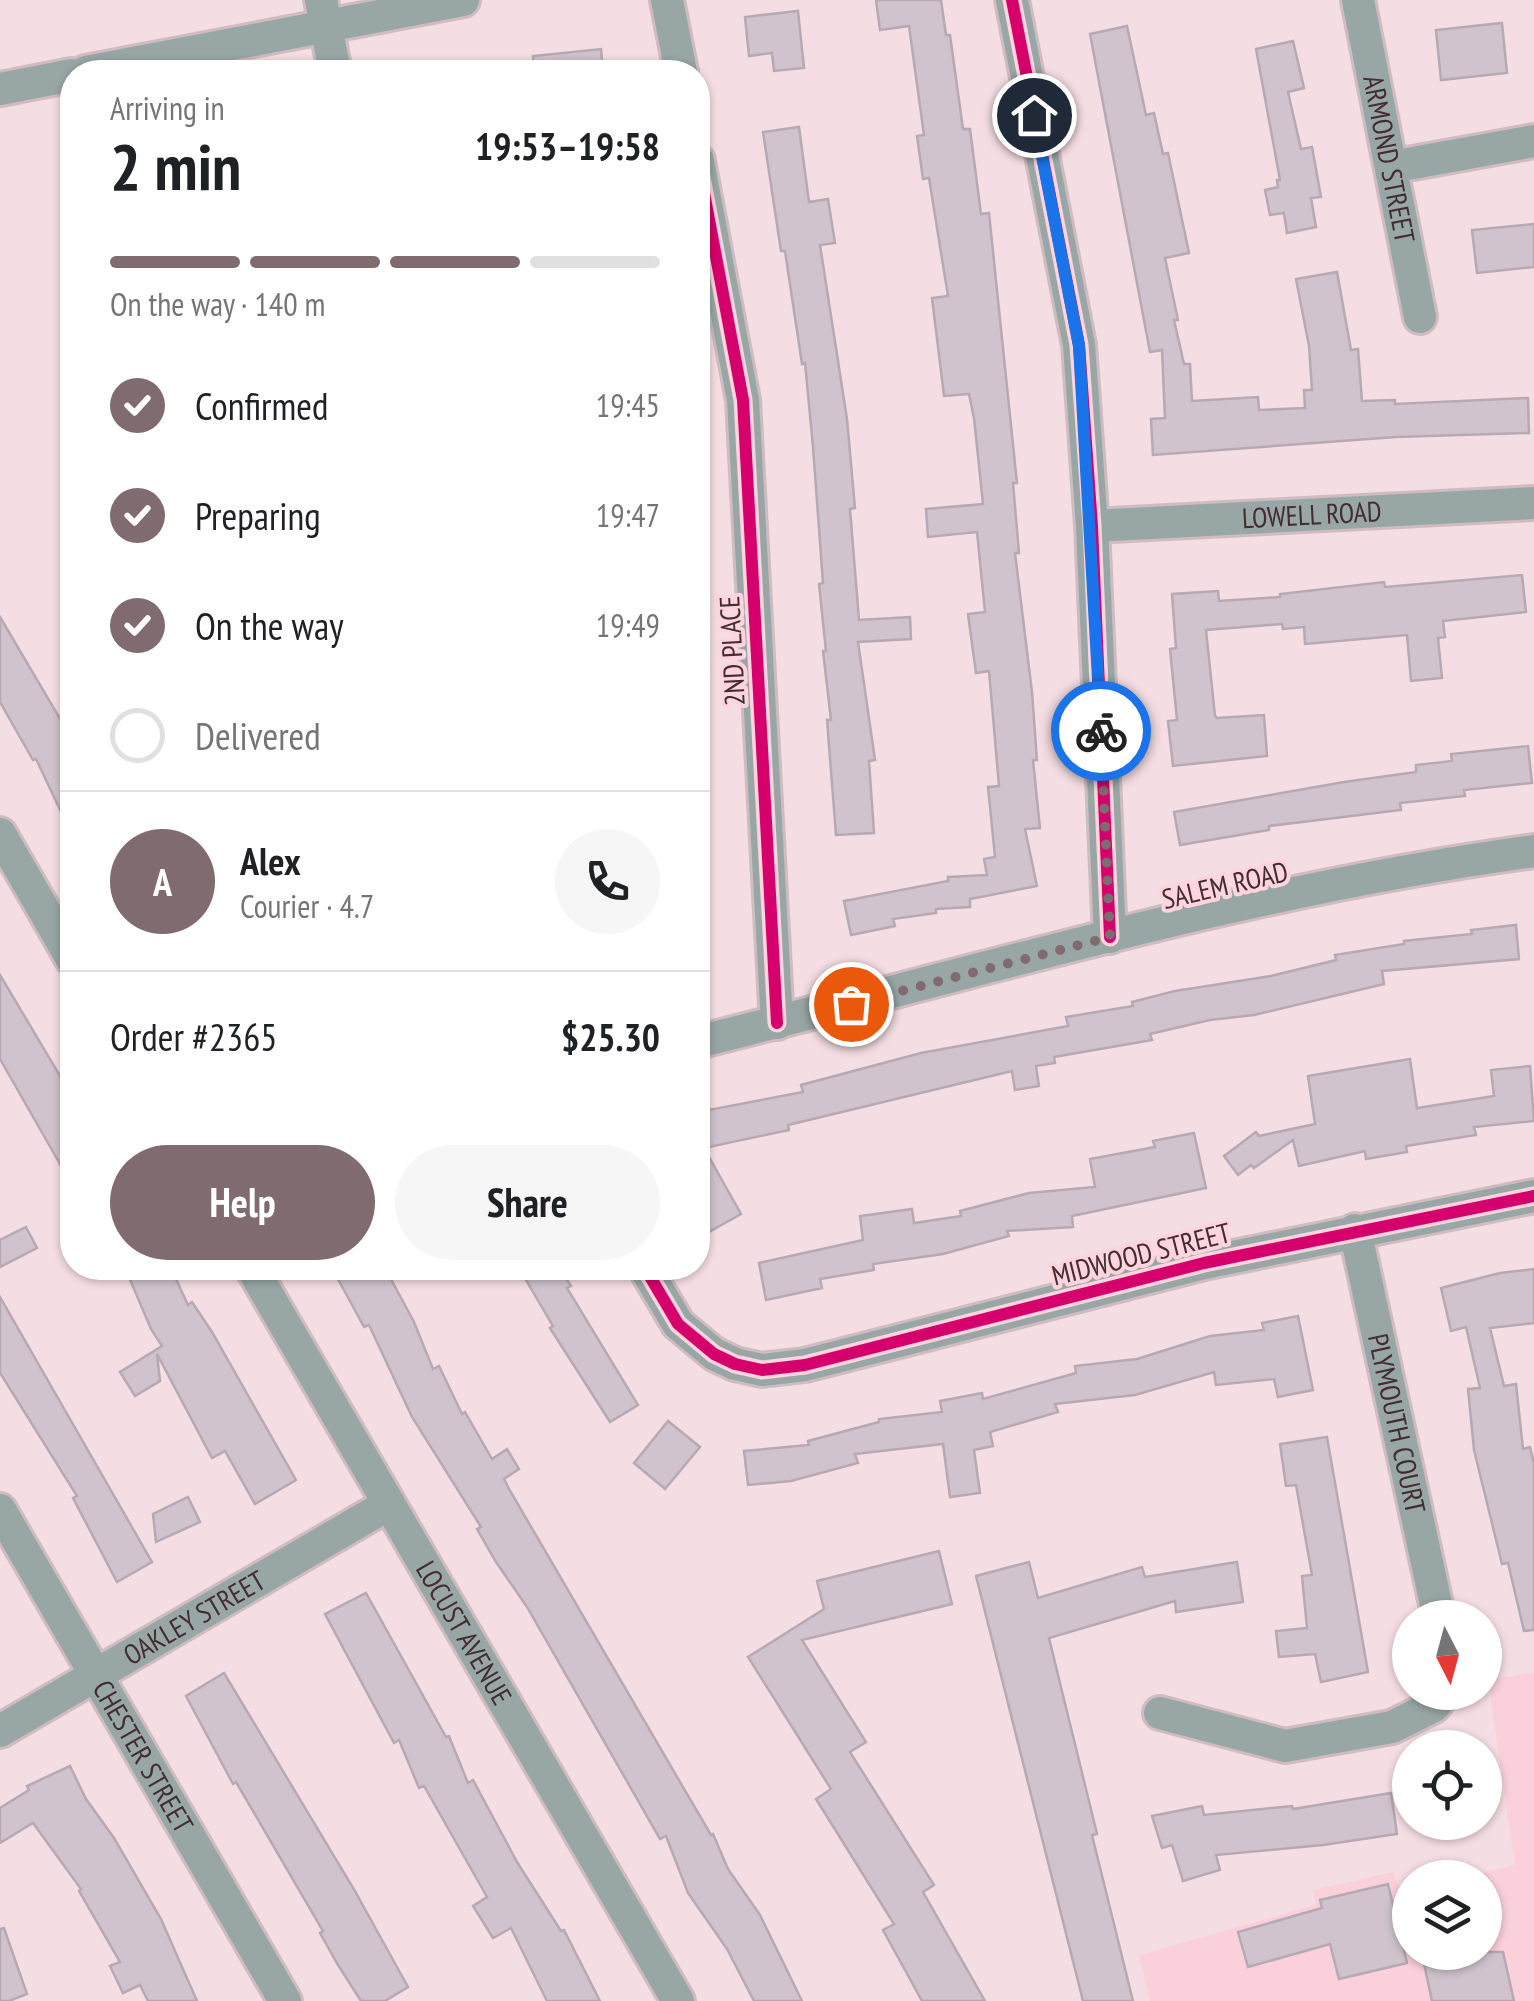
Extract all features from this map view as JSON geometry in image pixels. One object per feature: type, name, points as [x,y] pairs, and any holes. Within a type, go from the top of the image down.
[{"type":"street","points":[[134,60],[323,13],[463,0]]},
{"type":"street","points":[[667,0],[678,60]]},
{"type":"street","points":[[1012,0],[1079,346],[1092,526],[1110,937]]},
{"type":"street","name":"ARMOND STREET","points":[[1358,0],[1420,316]]},
{"type":"street","points":[[323,13],[333,60]]},
{"type":"street","points":[[0,89],[60,77]]},
{"type":"street","points":[[1391,168],[1534,141]]},
{"type":"street","name":"2ND PLACE","points":[[710,225],[743,400],[776,1022]]},
{"type":"street","name":"LOWELL ROAD","points":[[1092,526],[1534,503]]},
{"type":"street","points":[[0,834],[60,938]]},
{"type":"street","name":"SALEM ROAD","points":[[710,1039],[1319,888],[1534,851]]},
{"type":"street","name":"MIDWOOD STREET","points":[[652,1280],[678,1324],[714,1354],[762,1370],[805,1366],[1204,1263],[1534,1196]]},
{"type":"street","name":"PLYMOUTH COURT","points":[[1355,1230],[1435,1600]]},
{"type":"street","name":"LOCUST AVENUE","points":[[259,1280],[678,2001]]},
{"type":"street","name":"OAKLEY STREET","points":[[0,1731],[389,1504]]},
{"type":"street","name":"CHESTER STREET","points":[[0,1510],[285,2001]]},
{"type":"street","points":[[1160,1713],[1285,1746],[1392,1727],[1426,1710]]},
{"type":"shaded area","points":[[1534,1672],[1534,2001],[1150,2001],[1139,1955],[1315,1905],[1314,1890],[1392,1872],[1392,1970],[1502,1970],[1502,1868],[1515,1865],[1502,1776],[1502,1730],[1495,1730],[1492,1710],[1502,1710],[1502,1678]]},
{"type":"building","points":[[876,0],[941,0],[963,129],[970,129],[981,214],[989,213],[1017,483],[1013,483],[1019,553],[1015,553],[1032,692],[1040,828],[1025,829],[1037,886],[970,899],[970,907],[936,909],[936,913],[893,919],[895,926],[851,935],[844,901],[948,881],[948,877],[987,875],[984,859],[995,857],[988,787],[999,786],[989,671],[976,673],[968,614],[985,612],[977,532],[928,537],[926,509],[983,504],[974,418],[969,394],[944,396],[932,298],[948,296],[929,178],[923,179],[917,136],[924,135],[909,26],[880,30]]},
{"type":"building","points":[[798,11],[804,68],[774,71],[772,53],[749,56],[745,17]]},
{"type":"building","points":[[1502,23],[1507,73],[1441,80],[1436,30]]},
{"type":"building","points":[[1127,26],[1146,115],[1154,113],[1163,154],[1168,153],[1189,253],[1165,258],[1184,364],[1190,364],[1192,401],[1258,397],[1259,410],[1305,408],[1304,390],[1312,390],[1309,346],[1296,279],[1337,272],[1351,350],[1358,349],[1362,401],[1395,400],[1395,404],[1528,398],[1529,433],[1396,437],[1153,455],[1151,419],[1165,418],[1162,350],[1150,352],[1090,34]]},
{"type":"building","points":[[1293,41],[1304,88],[1288,92],[1301,149],[1312,147],[1321,197],[1311,198],[1316,227],[1287,233],[1284,213],[1270,215],[1265,190],[1278,187],[1280,180],[1256,49]]},
{"type":"building","points":[[601,49],[602,60],[533,60],[533,56]]},
{"type":"building","points":[[799,127],[809,202],[828,199],[835,243],[820,245],[847,419],[859,620],[910,617],[911,639],[858,642],[875,760],[869,761],[874,833],[836,835],[819,584],[823,583],[805,363],[802,364],[785,251],[781,251],[763,132]]},
{"type":"building","points":[[1534,224],[1534,267],[1477,273],[1472,230]]},
{"type":"building","points":[[1522,575],[1526,612],[1443,621],[1445,637],[1438,638],[1442,678],[1411,681],[1407,635],[1305,644],[1304,627],[1283,629],[1282,624],[1206,630],[1215,716],[1264,715],[1267,756],[1173,766],[1168,721],[1177,720],[1170,649],[1176,648],[1172,594],[1218,591],[1219,601],[1280,597],[1384,582],[1385,587]]},
{"type":"building","points":[[0,617],[60,719],[60,810],[36,759],[33,760],[0,702]]},
{"type":"building","points":[[1528,746],[1532,783],[1464,790],[1465,796],[1400,803],[1401,810],[1269,826],[1269,830],[1180,845],[1174,812],[1416,772],[1416,765],[1452,761],[1451,754]]},
{"type":"building","points":[[1516,925],[1519,959],[1382,971],[1384,984],[1254,1015],[1150,1034],[1152,1040],[1054,1057],[1055,1063],[1036,1066],[1039,1086],[1015,1090],[1012,1071],[710,1147],[710,1110],[803,1092],[801,1085],[921,1053],[1068,1026],[1066,1017],[1133,1006],[1132,1002],[1175,991],[1271,976],[1336,960],[1335,955],[1404,941],[1472,934],[1471,930]]},
{"type":"building","points":[[0,975],[60,1076],[60,1164],[0,1059]]},
{"type":"building","points":[[1410,1059],[1417,1108],[1494,1096],[1491,1070],[1530,1066],[1534,1121],[1474,1127],[1476,1135],[1406,1146],[1407,1152],[1366,1159],[1365,1151],[1299,1166],[1293,1140],[1238,1175],[1224,1156],[1256,1132],[1259,1136],[1315,1124],[1308,1076]]},
{"type":"building","points":[[1194,1133],[1206,1188],[1072,1216],[1073,1227],[1007,1231],[1009,1236],[943,1254],[873,1264],[874,1270],[820,1279],[822,1288],[766,1300],[759,1263],[863,1240],[860,1216],[912,1209],[914,1223],[961,1216],[960,1211],[1029,1193],[1095,1187],[1090,1159],[1155,1147],[1153,1141]]},
{"type":"building","points":[[710,1159],[741,1214],[710,1231]]},
{"type":"building","points":[[26,1227],[37,1248],[0,1267],[0,1240]]},
{"type":"building","points":[[1534,1269],[1534,1323],[1490,1328],[1504,1386],[1516,1384],[1523,1449],[1530,1447],[1534,1464],[1534,1630],[1524,1631],[1508,1563],[1502,1564],[1474,1450],[1468,1389],[1480,1388],[1466,1327],[1451,1331],[1441,1288]]},
{"type":"building","points":[[130,1280],[177,1280],[188,1305],[192,1302],[212,1332],[296,1480],[255,1504],[225,1451],[212,1458],[157,1354],[160,1381],[135,1396],[120,1372],[162,1346]]},
{"type":"building","points":[[339,1280],[391,1280],[433,1369],[439,1366],[462,1414],[465,1412],[492,1459],[507,1449],[519,1469],[504,1479],[509,1489],[713,1834],[728,1869],[760,1915],[802,2001],[754,2001],[727,1949],[688,1893],[666,1836],[660,1839],[527,1607],[477,1529],[481,1527],[412,1417],[369,1325],[364,1327]]},
{"type":"building","points":[[526,1280],[567,1280],[571,1286],[567,1288],[638,1405],[610,1422],[550,1328],[553,1326]]},
{"type":"building","points":[[0,1297],[152,1562],[117,1582],[73,1498],[77,1496],[0,1373]]},
{"type":"building","points":[[1298,1316],[1313,1390],[1278,1397],[1274,1379],[1216,1385],[1214,1372],[1135,1395],[1055,1404],[1058,1412],[990,1432],[993,1446],[974,1450],[980,1493],[950,1497],[943,1444],[855,1454],[858,1463],[791,1481],[748,1485],[744,1451],[809,1445],[808,1441],[879,1419],[942,1412],[940,1401],[982,1393],[983,1399],[1076,1373],[1075,1366],[1137,1359],[1210,1336],[1264,1330],[1262,1323]]},
{"type":"building","points":[[668,1421],[700,1447],[665,1489],[634,1463]]},
{"type":"building","points":[[1327,1437],[1368,1672],[1321,1682],[1315,1654],[1279,1657],[1276,1631],[1307,1628],[1302,1576],[1312,1575],[1296,1485],[1286,1486],[1280,1444]]},
{"type":"building","points":[[188,1497],[200,1522],[156,1542],[153,1514]]},
{"type":"building","points":[[939,1551],[952,1604],[802,1640],[866,1742],[850,1752],[934,1885],[923,1892],[985,2001],[922,2001],[883,1930],[894,1924],[816,1799],[831,1789],[748,1657],[824,1609],[817,1581]]},
{"type":"building","points":[[1029,1562],[1038,1598],[1142,1567],[1145,1577],[1237,1562],[1243,1602],[1176,1612],[1175,1601],[1049,1638],[1133,2001],[1083,2001],[976,1576]]},
{"type":"building","points":[[366,1593],[446,1737],[449,1736],[468,1783],[473,1780],[517,1862],[561,1931],[564,1930],[600,2001],[547,2001],[511,1928],[493,1938],[473,1906],[487,1897],[424,1786],[419,1788],[399,1740],[394,1743],[325,1614]]},
{"type":"building","points":[[224,1673],[408,1987],[385,2001],[361,2001],[236,1782],[233,1784],[186,1696]]},
{"type":"building","points":[[70,1766],[86,1799],[114,1838],[161,1919],[197,2001],[148,2001],[140,1985],[123,1993],[110,1966],[120,1962],[81,1889],[33,1823],[0,1843],[0,1808],[29,1790],[27,1786]]},
{"type":"building","points":[[1391,1793],[1392,1835],[1216,1855],[1220,1870],[1183,1881],[1172,1845],[1162,1848],[1152,1816],[1202,1806],[1204,1815],[1292,1806],[1293,1809]]},
{"type":"building","points":[[1388,1884],[1392,1901],[1392,1967],[1339,1979],[1330,1944],[1248,1967],[1238,1932],[1322,1908],[1320,1900]]},
{"type":"building","points":[[4,1928],[27,1994],[9,2001],[0,2001],[0,1929]]},
{"type":"building","points":[[1503,1952],[1514,2001],[1432,2001],[1425,1970],[1502,1970]]},
{"type":"cycle path","points":[[1012,0],[1079,345],[1092,526],[1110,937]]},
{"type":"cycle path","points":[[710,225],[743,400],[777,1023]]},
{"type":"cycle path","points":[[652,1280],[678,1324],[714,1354],[762,1370],[805,1365],[1204,1263],[1534,1196]]},
{"type":"way so far","points":[[851,1004],[1110,937],[1101,731]]},
{"type":"route","points":[[1034,115],[1079,346],[1101,731]]}]
